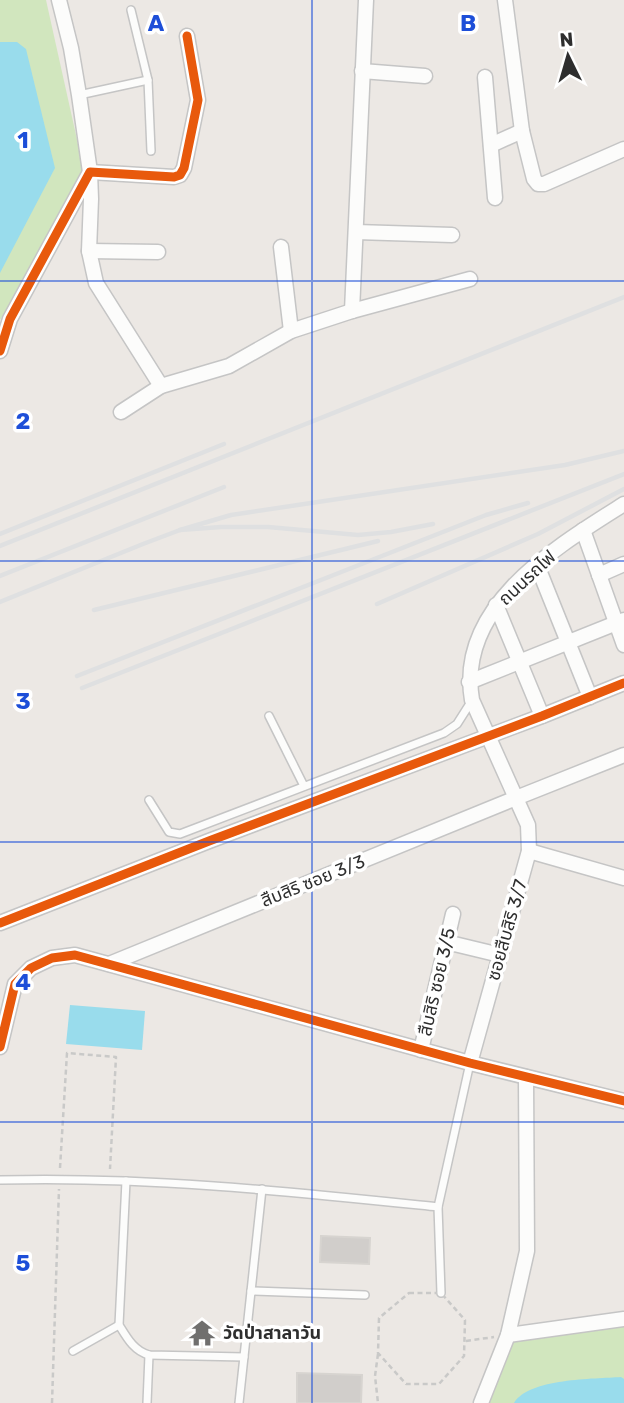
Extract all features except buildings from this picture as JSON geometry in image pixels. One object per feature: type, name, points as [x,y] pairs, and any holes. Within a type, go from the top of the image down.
[{"type":"street","points":[[59,0],[71,48],[90,172],[92,199],[89,251],[96,283],[161,386]]},
{"type":"street","points":[[352,311],[366,0]]},
{"type":"street","points":[[505,0],[522,131],[534,179],[538,184],[544,184],[624,149]]},
{"type":"street","points":[[90,172],[174,177],[180,175],[184,168],[198,100],[187,36]]},
{"type":"street","points":[[362,71],[425,76]]},
{"type":"street","points":[[485,76],[495,198]]},
{"type":"street","points":[[491,145],[522,131]]},
{"type":"street","points":[[0,351],[10,319],[90,172]]},
{"type":"street","points":[[356,232],[452,235]]},
{"type":"street","points":[[281,247],[290,331]]},
{"type":"street","points":[[89,251],[158,252]]},
{"type":"street","points":[[121,412],[161,386],[229,366],[290,331],[470,279]]},
{"type":"street","name":"ถนนรถไฟ","points":[[516,798],[472,700],[469,682],[474,653],[483,628],[496,605],[514,585],[583,530],[624,504]]},
{"type":"street","points":[[583,530],[620,622],[624,645]]},
{"type":"street","points":[[599,575],[624,564]]},
{"type":"street","points":[[537,565],[590,697]]},
{"type":"street","points":[[496,605],[542,716]]},
{"type":"street","points":[[469,682],[620,622]]},
{"type":"street","points":[[0,923],[624,683]]},
{"type":"street","name":"สืบสิริ ซอย 3/3","points":[[109,964],[624,755]]},
{"type":"street","name":"ซอยสืบสิริ 3/7","points":[[470,1063],[529,851],[528,825],[516,798]]},
{"type":"street","points":[[529,851],[624,878]]},
{"type":"street","name":"สืบสิริ ซอย 3/5","points":[[421,1050],[453,914]]},
{"type":"street","points":[[446,942],[500,955]]},
{"type":"street","points":[[0,1047],[15,984],[31,968],[52,958],[75,955],[421,1050],[624,1101]]},
{"type":"street","points":[[0,984],[15,984]]},
{"type":"street","points":[[481,1403],[508,1335],[527,1251],[526,1077]]},
{"type":"street","points":[[508,1335],[624,1319]]},
{"type":"lane","points":[[131,10],[148,80],[151,151]]},
{"type":"lane","points":[[79,95],[148,80]]},
{"type":"lane","points":[[149,800],[169,832],[180,834],[444,733],[457,724],[472,700]]},
{"type":"lane","points":[[269,716],[304,786]]},
{"type":"lane","points":[[441,1293],[438,1207],[470,1063]]},
{"type":"lane","points":[[0,1180],[60,1178],[262,1189],[438,1207]]},
{"type":"lane","points":[[126,1181],[119,1325],[127,1339],[140,1352],[149,1355],[244,1357]]},
{"type":"lane","points":[[240,1403],[262,1189]]},
{"type":"lane","points":[[251,1291],[365,1295]]},
{"type":"lane","points":[[73,1352],[119,1325]]},
{"type":"lane","points":[[147,1403],[149,1355]]},
{"type":"path","points":[[52,1403],[67,1053],[116,1057],[109,1180]]},
{"type":"path","points":[[378,1353],[406,1384],[439,1384],[464,1356],[465,1320],[441,1293],[409,1293],[379,1318],[375,1376],[378,1403]]},
{"type":"path","points":[[465,1341],[482,1338]]},
{"type":"green space","points":[[0,0],[46,0],[84,171],[41,254],[0,320]]},
{"type":"green space","points":[[624,1321],[624,1403],[481,1403],[508,1335]]},
{"type":"water","points":[[0,42],[17,42],[26,49],[55,168],[0,273]]},
{"type":"water","points":[[70,1005],[145,1011],[142,1050],[66,1044]]},
{"type":"water","points":[[621,1377],[624,1379],[624,1403],[514,1403],[522,1395],[547,1384]]},
{"type":"railway","points":[[0,546],[624,297]]},
{"type":"railway","points":[[0,534],[224,444]]},
{"type":"railway","points":[[180,530],[231,515],[565,465],[624,451]]},
{"type":"railway","points":[[82,688],[624,474]]},
{"type":"railway","points":[[0,576],[224,487]]},
{"type":"railway","points":[[377,604],[538,534],[624,489]]},
{"type":"railway","points":[[77,676],[486,515],[528,503]]},
{"type":"railway","points":[[0,602],[180,530],[268,527],[358,535],[433,524]]},
{"type":"railway","points":[[94,610],[378,541]]},
{"type":"cycle path","points":[[0,351],[10,319],[90,172],[174,177],[180,175],[184,168],[198,100],[187,36]]},
{"type":"cycle path","points":[[0,923],[624,683]]},
{"type":"cycle path","points":[[0,1047],[15,984],[31,968],[52,958],[75,955],[470,1063],[624,1101]]},
{"type":"place","name":"วัดป่าสาลาวัน","points":[[202,1333]]}]
